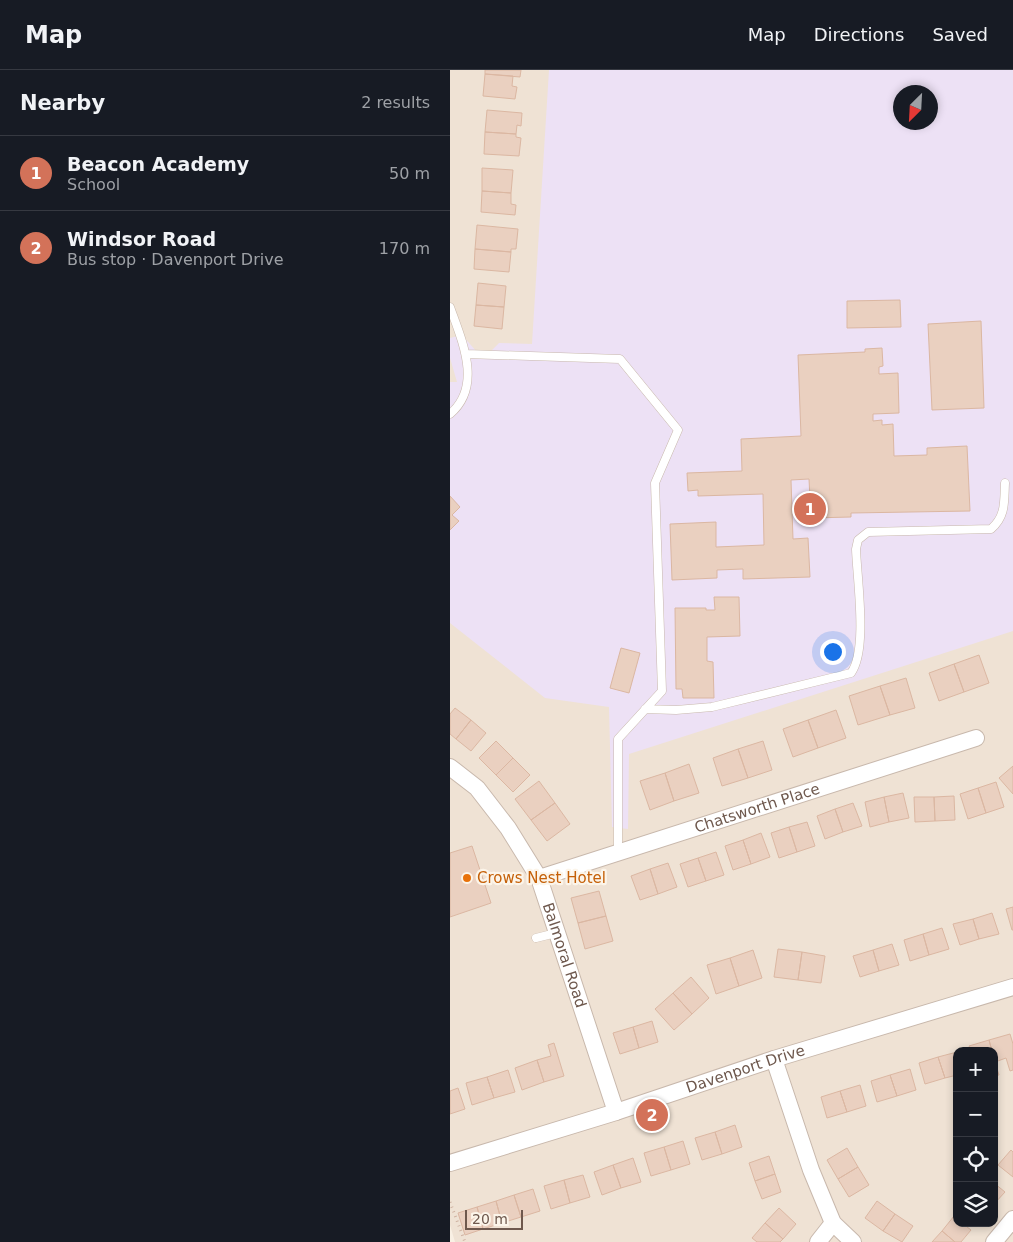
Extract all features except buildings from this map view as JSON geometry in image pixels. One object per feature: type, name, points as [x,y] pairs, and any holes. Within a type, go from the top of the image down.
[{"type":"street","name":"Chatsworth Place","points":[[539,878],[618,851],[976,738]]},
{"type":"street","name":"Balmoral Road","points":[[450,767],[482,794],[508,828],[539,878],[616,1112]]},
{"type":"street","name":"Davenport Drive","points":[[450,1163],[616,1112],[774,1059],[1013,987]]},
{"type":"street","points":[[774,1059],[808,1161],[834,1223],[853,1242]]},
{"type":"street","points":[[994,1242],[1013,1219]]},
{"type":"street","points":[[818,1242],[834,1223]]},
{"type":"lane","points":[[450,307],[466,354],[467,387],[463,400],[450,414]]},
{"type":"lane","points":[[466,354],[620,359],[678,430],[655,482],[662,691],[618,739],[618,851]]},
{"type":"lane","points":[[645,709],[676,710],[712,707],[851,673],[860,656],[861,640],[856,549],[858,540],[868,532],[991,529],[999,522],[1004,512],[1005,483]]},
{"type":"lane","points":[[536,938],[556,933]]},
{"type":"path","points":[[450,1202],[465,1242]]},
{"type":"shaded area","points":[[450,70],[1013,70],[1013,1242],[455,1242],[450,1225]]},
{"type":"shaded area","points":[[549,70],[1013,70],[1013,631],[629,754],[628,829],[612,827],[609,707],[545,698],[450,623],[450,382],[457,382],[450,358],[450,338],[462,335],[477,352],[489,353],[499,343],[532,344]]},
{"type":"place","name":"Beacon Academy","points":[[810,509]]},
{"type":"place","name":"Crows Nest Hotel","points":[[467,878]]},
{"type":"place","name":"Windsor Road","points":[[652,1115]]}]
